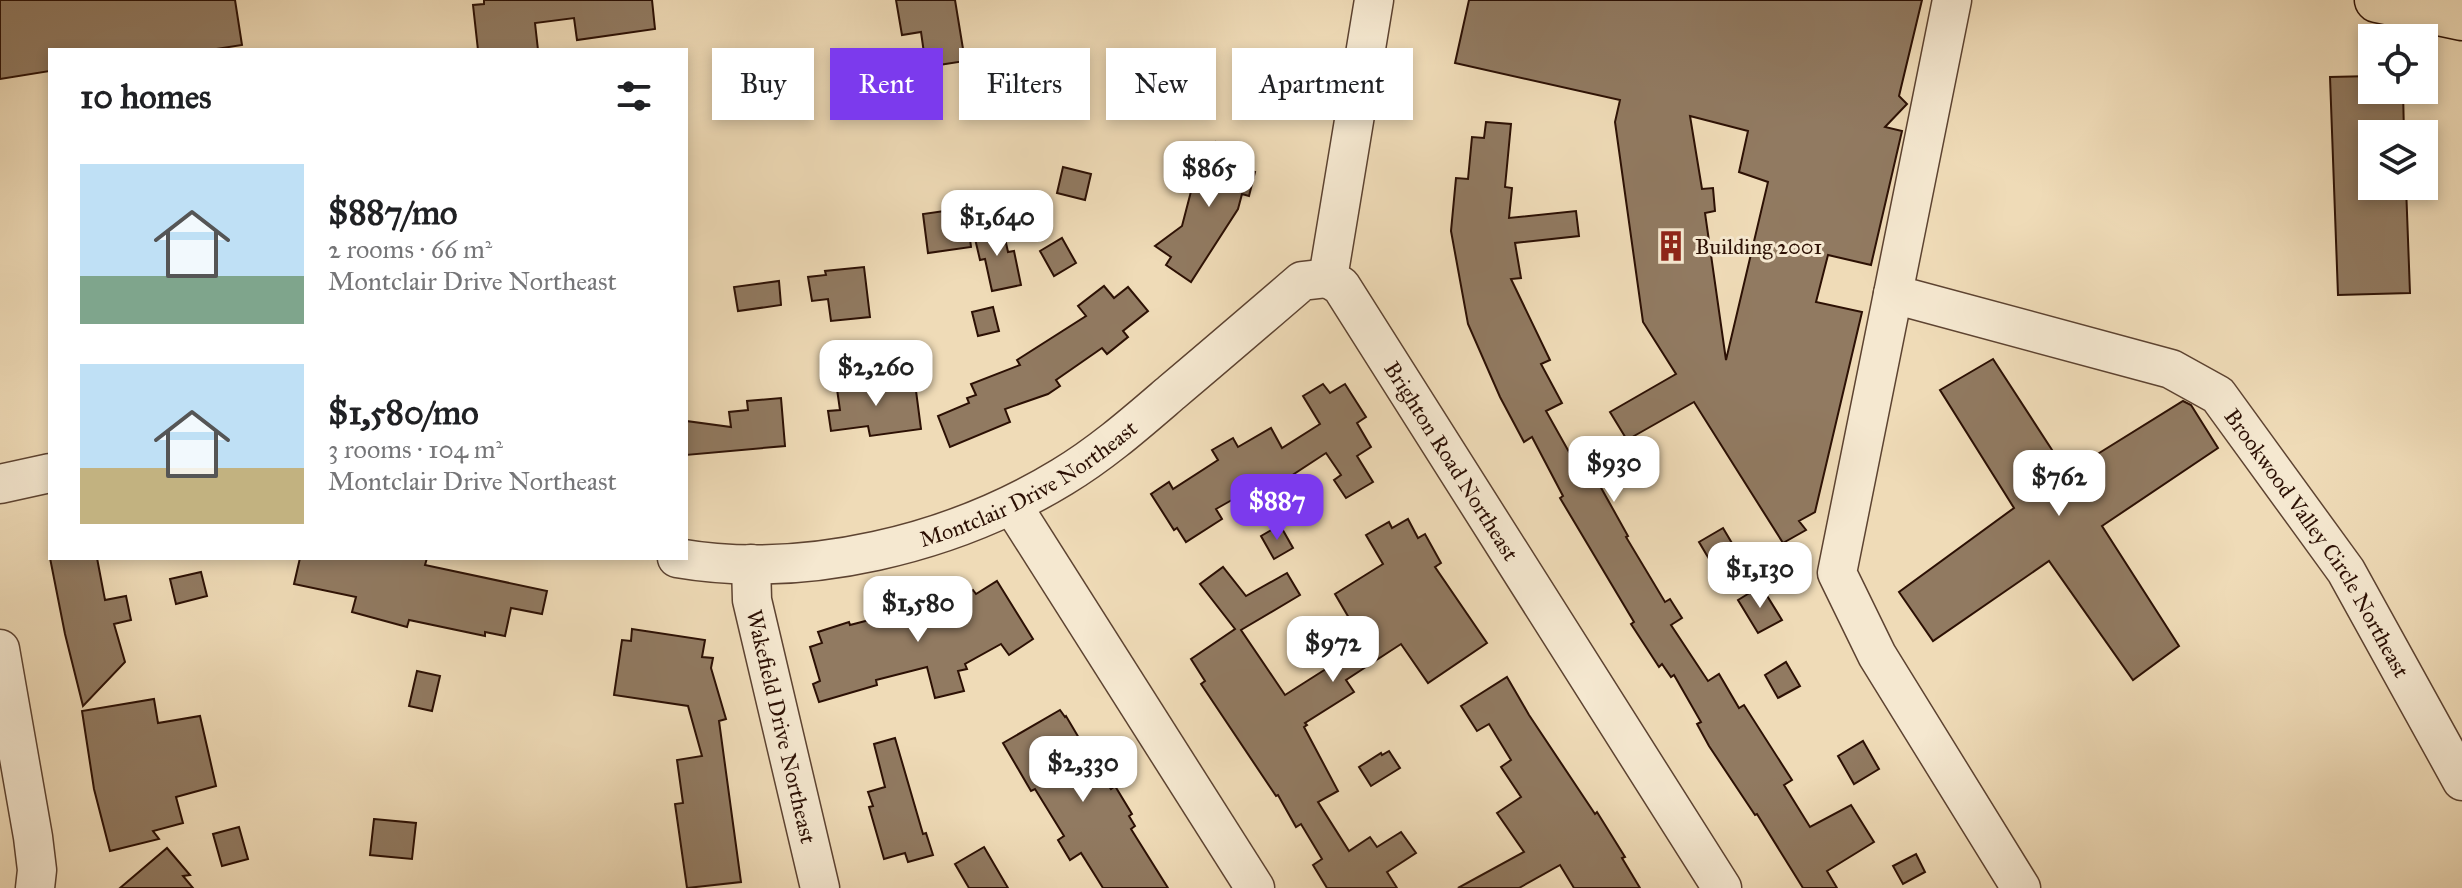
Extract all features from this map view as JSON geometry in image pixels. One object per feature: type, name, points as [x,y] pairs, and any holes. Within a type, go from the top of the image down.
[{"type":"highway","points":[[2377,0],[2462,18]]},
{"type":"street","points":[[1328,278],[1374,0]]},
{"type":"street","points":[[1952,0],[1837,573],[1877,655],[2021,888]]},
{"type":"street","name":"Montclair Drive Northeast","points":[[688,559],[751,564],[818,561],[881,550],[945,532],[1012,505],[1063,477],[1111,443],[1302,281],[1328,278]]},
{"type":"street","name":"Brighton Road Northeast","points":[[1328,278],[1341,286],[1722,888]]},
{"type":"street","name":"Brookwood Valley Circle Northeast","points":[[1893,294],[2171,369],[2218,395],[2346,571],[2462,781]]},
{"type":"street","points":[[0,484],[48,473]]},
{"type":"street","points":[[1012,505],[1255,888]]},
{"type":"street","name":"Wakefield Drive Northeast","points":[[751,564],[752,600],[820,888]]},
{"type":"street","points":[[0,649],[33,837],[37,870],[35,888]]},
{"type":"building","points":[[0,0],[235,0],[242,45],[223,48],[48,48],[48,71],[0,79]]},
{"type":"building","points":[[484,0],[652,0],[655,29],[577,40],[574,18],[535,23],[538,48],[478,48],[473,5],[484,4]]},
{"type":"building","points":[[896,0],[955,0],[963,48],[959,48],[959,62],[943,64],[943,48],[923,48],[921,32],[902,35]]},
{"type":"building","name":"Building 2001","points":[[1469,0],[1922,0],[1899,96],[1907,104],[1885,127],[1902,131],[1871,265],[1828,255],[1816,302],[1862,312],[1815,512],[1799,521],[1806,530],[1783,543],[1694,402],[1627,440],[1610,412],[1676,374],[1643,322],[1615,122],[1620,100],[1455,63]],"holes":[[[1690,116],[1748,131],[1739,172],[1768,182],[1726,360],[1705,213],[1715,211],[1713,188],[1702,189]]]},
{"type":"building","points":[[2358,76],[2358,104],[2403,104],[2404,120],[2358,120],[2358,200],[2407,200],[2410,293],[2338,295],[2330,77]]},
{"type":"building","points":[[1486,122],[1511,124],[1505,187],[1512,188],[1509,218],[1576,211],[1579,236],[1515,243],[1521,278],[1511,279],[1550,360],[1541,364],[1562,403],[1546,411],[1569,452],[1577,448],[1665,602],[1670,599],[1682,618],[1671,625],[1708,681],[1719,674],[1739,708],[1744,705],[1792,780],[1784,785],[1810,827],[1851,805],[1874,842],[1827,871],[1837,888],[1803,888],[1757,814],[1709,746],[1697,724],[1701,722],[1674,675],[1671,677],[1662,664],[1659,667],[1631,624],[1634,622],[1560,498],[1563,496],[1532,437],[1524,442],[1500,397],[1468,324],[1451,231],[1456,178],[1468,179],[1472,137],[1484,138]]},
{"type":"building","points":[[1216,142],[1248,150],[1243,169],[1255,172],[1249,196],[1242,194],[1238,209],[1191,282],[1166,265],[1171,257],[1155,246],[1182,226],[1200,157],[1211,159]]},
{"type":"building","points":[[1063,167],[1091,174],[1085,200],[1057,193]]},
{"type":"building","points":[[966,208],[971,247],[928,253],[923,214]]},
{"type":"building","points":[[1002,224],[1008,252],[1014,251],[1021,285],[992,291],[985,259],[980,260],[973,230]]},
{"type":"building","points":[[1062,238],[1076,263],[1054,276],[1040,251]]},
{"type":"building","points":[[864,267],[870,317],[831,321],[828,299],[812,301],[808,277],[826,275],[825,271]]},
{"type":"building","points":[[779,281],[781,305],[738,311],[734,287]]},
{"type":"building","points":[[1104,286],[1114,298],[1128,287],[1148,311],[1123,331],[1128,337],[1107,354],[1102,348],[1056,380],[1060,386],[1048,394],[1005,409],[1010,422],[950,447],[938,416],[969,403],[967,398],[976,395],[971,384],[1020,365],[1017,360],[1086,316],[1078,306]]},
{"type":"building","points":[[993,307],[999,331],[978,336],[972,312]]},
{"type":"building","points":[[1993,359],[2067,473],[2183,401],[2191,405],[2218,448],[2102,526],[2179,646],[2133,680],[2049,561],[1933,641],[1899,592],[2014,508],[1940,390]]},
{"type":"building","points":[[867,378],[869,389],[915,383],[921,429],[870,436],[868,426],[831,431],[828,411],[840,410],[836,382]]},
{"type":"building","points":[[1323,384],[1330,393],[1345,384],[1366,417],[1357,423],[1371,447],[1357,456],[1373,482],[1346,498],[1334,480],[1341,475],[1326,453],[1274,487],[1269,479],[1216,509],[1222,519],[1186,542],[1177,528],[1174,530],[1151,494],[1169,482],[1173,489],[1218,460],[1212,450],[1233,438],[1238,447],[1271,428],[1282,448],[1320,424],[1303,396]]},
{"type":"building","points":[[781,398],[785,446],[688,455],[688,421],[731,427],[729,412],[748,410],[747,401]]},
{"type":"building","points":[[1408,519],[1418,538],[1425,534],[1441,563],[1435,567],[1487,643],[1428,683],[1401,644],[1346,680],[1354,692],[1305,723],[1307,725],[1304,727],[1338,791],[1318,802],[1349,851],[1370,837],[1377,847],[1401,832],[1416,853],[1387,872],[1397,888],[1327,888],[1313,865],[1322,859],[1301,824],[1296,827],[1278,795],[1201,684],[1205,681],[1191,659],[1235,629],[1200,584],[1223,567],[1246,596],[1287,573],[1300,595],[1241,630],[1285,695],[1340,660],[1331,646],[1356,630],[1335,594],[1383,564],[1366,535],[1389,522],[1392,528]]},
{"type":"building","points":[[1280,525],[1293,548],[1274,559],[1261,536]]},
{"type":"building","points":[[1723,528],[1736,550],[1712,564],[1699,542]]},
{"type":"building","points":[[50,560],[97,560],[105,600],[126,596],[131,620],[114,624],[125,662],[83,706]]},
{"type":"building","points":[[300,560],[426,560],[425,565],[547,591],[542,614],[511,608],[505,636],[485,632],[485,636],[409,620],[407,627],[352,612],[356,597],[294,584]]},
{"type":"building","points":[[201,572],[207,596],[176,604],[170,579]]},
{"type":"building","points":[[997,581],[1033,639],[1009,655],[1001,644],[965,664],[967,669],[958,671],[964,691],[935,698],[927,667],[876,680],[877,685],[819,702],[813,684],[820,681],[810,647],[822,643],[818,632],[927,605],[930,618],[973,590],[976,594]]},
{"type":"building","points":[[1761,586],[1782,620],[1758,633],[1738,600]]},
{"type":"building","points":[[632,629],[705,640],[702,657],[713,658],[711,668],[726,719],[719,721],[741,882],[687,888],[675,804],[683,803],[677,760],[702,756],[688,706],[614,695],[622,640],[631,641]]},
{"type":"building","points":[[1786,662],[1800,686],[1778,698],[1765,675]]},
{"type":"building","points":[[417,671],[440,676],[432,711],[409,706]]},
{"type":"building","points":[[1507,677],[1595,814],[1597,812],[1640,888],[1574,888],[1560,865],[1519,888],[1458,888],[1524,852],[1497,813],[1521,797],[1501,767],[1511,760],[1489,724],[1477,731],[1461,706]]},
{"type":"building","points":[[154,699],[158,723],[200,716],[216,786],[176,797],[183,823],[153,831],[159,839],[110,851],[94,789],[82,711]]},
{"type":"building","points":[[1060,710],[1102,777],[1111,789],[1115,786],[1132,814],[1129,816],[1135,826],[1131,829],[1168,888],[1103,888],[1081,853],[1070,860],[1058,840],[1064,836],[1035,789],[1031,791],[1003,743]]},
{"type":"building","points":[[895,738],[923,834],[926,833],[933,855],[908,862],[905,853],[884,859],[869,807],[873,806],[868,792],[885,787],[874,744]]},
{"type":"building","points":[[1863,741],[1879,769],[1854,784],[1838,756]]},
{"type":"building","points":[[1389,751],[1400,768],[1371,786],[1359,767]]},
{"type":"building","points":[[374,819],[416,823],[412,859],[370,855]]},
{"type":"building","points":[[239,827],[248,859],[222,866],[213,834]]},
{"type":"building","points":[[984,847],[1008,888],[969,888],[955,864]]},
{"type":"building","points":[[167,848],[190,875],[183,876],[193,888],[120,888]]},
{"type":"building","points":[[1916,854],[1925,872],[1903,884],[1893,866]]},
{"type":"place","name":"Building 2001","points":[[1671,246]]}]
